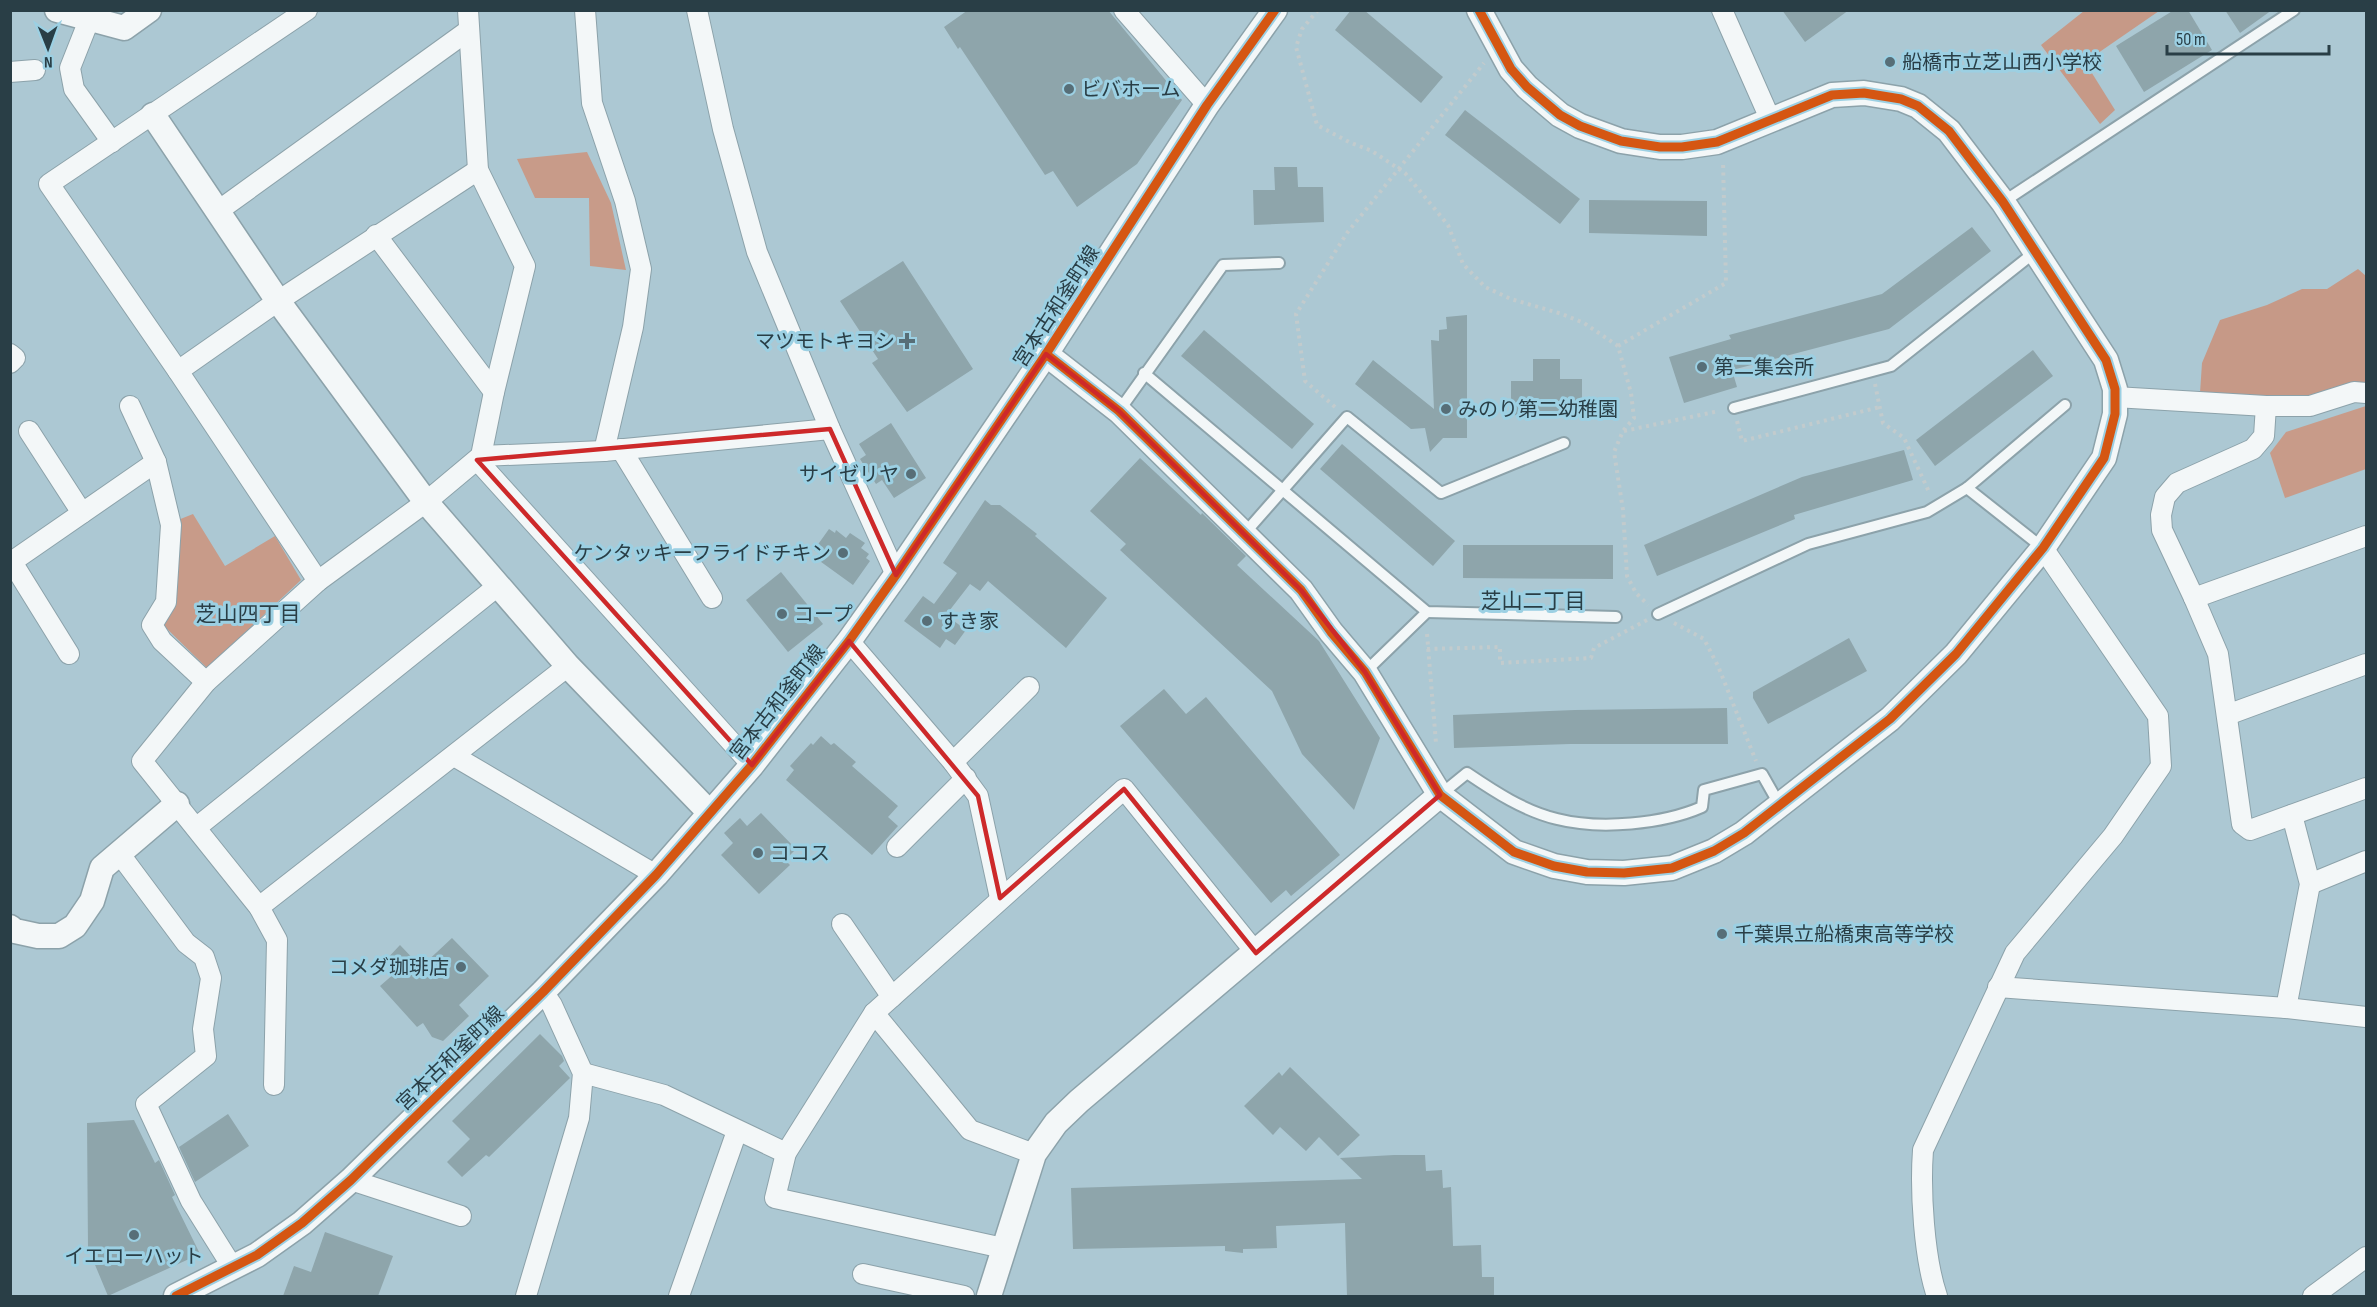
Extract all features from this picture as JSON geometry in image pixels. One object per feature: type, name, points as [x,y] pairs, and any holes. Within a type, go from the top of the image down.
[{"type":"street","points":[[57,10],[124,28],[149,10]]},
{"type":"street","points":[[308,10],[49,184],[178,371],[318,581]]},
{"type":"street","points":[[468,10],[478,170],[525,266],[479,458]]},
{"type":"street","points":[[585,10],[592,103],[625,201],[641,269],[613,450],[712,598]]},
{"type":"street","points":[[697,10],[723,129],[757,252],[830,429],[896,575]]},
{"type":"street","points":[[1124,10],[1207,105]]},
{"type":"street","name":"宮本古和釜町線","points":[[176,1296],[257,1255],[302,1222],[351,1180],[543,992],[656,875],[752,765],[849,641],[896,575],[1046,354],[1207,105],[1275,10]]},
{"type":"street","points":[[1046,354],[1119,411],[1301,590],[1331,632],[1365,672],[1440,795],[1514,852],[1554,866],[1587,872],[1647,872],[1672,868],[1714,851],[1744,833],[1890,719],[1971,637],[2043,548],[2104,458],[2115,414],[2115,389],[2106,360],[2003,202],[1949,132],[1918,106],[1901,99],[1864,93],[1832,95],[1717,142],[1682,147],[1640,145],[1600,135],[1560,115],[1527,87],[1511,69],[1479,10]]},
{"type":"street","points":[[1722,10],[1771,121]]},
{"type":"street","points":[[89,20],[70,68],[74,89],[112,142]]},
{"type":"street","points":[[218,211],[469,30]]},
{"type":"street","points":[[10,72],[35,70]]},
{"type":"street","points":[[153,115],[278,301],[426,502],[568,666],[710,813]]},
{"type":"street","points":[[178,371],[376,235],[478,170]]},
{"type":"street","points":[[376,235],[494,392]]},
{"type":"street","points":[[10,354],[15,358],[10,363]]},
{"type":"street","points":[[2115,397],[2266,406],[2310,406],[2354,392],[2367,393]]},
{"type":"street","points":[[129,406],[156,462],[171,525],[166,602],[152,625],[162,641],[206,682]]},
{"type":"street","points":[[2266,406],[2264,436],[2253,449],[2177,483],[2165,497],[2161,515],[2162,530],[2218,654],[2242,824],[2250,830],[2367,788]]},
{"type":"street","points":[[274,1085],[277,940],[259,907],[142,760],[206,682],[318,581],[426,502],[479,458],[613,450],[830,429]]},
{"type":"street","points":[[29,431],[82,513]]},
{"type":"street","points":[[479,458],[752,765]]},
{"type":"street","points":[[69,654],[11,563],[156,462]]},
{"type":"street","points":[[2194,598],[2367,536]]},
{"type":"street","points":[[1937,1296],[1932,1282],[1921,1178],[1923,1150],[2015,953],[2112,836],[2162,766],[2158,716],[2043,548]]},
{"type":"street","points":[[197,827],[499,585]]},
{"type":"street","points":[[849,641],[953,762],[978,796],[1000,898]]},
{"type":"street","points":[[2227,715],[2367,664]]},
{"type":"street","points":[[259,907],[568,666]]},
{"type":"street","points":[[953,762],[1029,687]]},
{"type":"street","points":[[454,756],[656,875]]},
{"type":"street","points":[[897,847],[966,778]]},
{"type":"street","points":[[1003,1248],[775,1198],[786,1153],[874,1013],[1124,789],[1256,953]]},
{"type":"street","points":[[989,1296],[1034,1154],[1056,1123],[1440,795]]},
{"type":"street","points":[[10,927],[15,931],[38,936],[59,936],[75,926],[92,901],[102,868],[177,804]]},
{"type":"street","points":[[2286,1008],[2310,884],[2292,815]]},
{"type":"street","points":[[119,853],[186,943],[204,957],[211,978],[203,1029],[206,1056],[146,1104],[191,1201],[233,1268]]},
{"type":"street","points":[[2310,884],[2367,861]]},
{"type":"street","points":[[842,924],[892,997]]},
{"type":"street","points":[[1998,987],[2286,1008],[2367,1017]]},
{"type":"street","points":[[526,1296],[579,1118],[583,1073],[552,1005],[543,992]]},
{"type":"street","points":[[874,1013],[970,1130],[1034,1154]]},
{"type":"street","points":[[583,1073],[664,1095],[786,1153]]},
{"type":"street","points":[[679,1296],[736,1131]]},
{"type":"street","points":[[351,1180],[461,1216]]},
{"type":"street","points":[[2315,1296],[2367,1257]]},
{"type":"street","points":[[862,1274],[964,1296]]},
{"type":"lane","points":[[2003,202],[2294,10]]},
{"type":"lane","points":[[1734,408],[1891,366],[2036,252]]},
{"type":"lane","points":[[1119,411],[1223,265],[1279,263]]},
{"type":"lane","points":[[1144,373],[1427,612],[1616,617]]},
{"type":"lane","points":[[1658,614],[1808,544],[1927,512],[1967,488],[2065,405]]},
{"type":"lane","points":[[1244,534],[1347,417],[1441,493],[1564,442]]},
{"type":"lane","points":[[1967,488],[2043,548]]},
{"type":"lane","points":[[1365,672],[1427,612]]},
{"type":"lane","points":[[1440,795],[1467,773],[1502,796],[1558,820],[1624,824],[1680,817],[1702,807],[1704,790],[1762,774],[1779,804]]},
{"type":"path","points":[[1318,10],[1302,29],[1296,47],[1317,125],[1348,142],[1372,151],[1400,170],[1430,201],[1448,225],[1463,264],[1485,287],[1511,299],[1562,314],[1584,324],[1618,346],[1631,393],[1634,418],[1623,431],[1614,452],[1623,510],[1628,576],[1636,593],[1658,614],[1704,639],[1718,666],[1762,774]]},
{"type":"path","points":[[1347,417],[1305,381],[1296,314],[1347,233],[1488,58]]},
{"type":"path","points":[[1618,346],[1726,282],[1723,154]]},
{"type":"path","points":[[1872,372],[1883,423],[1904,438],[1936,507]]},
{"type":"path","points":[[1427,612],[1427,649],[1437,750]]},
{"type":"path","points":[[1427,649],[1500,646],[1500,663],[1591,658],[1593,648],[1658,614]]},
{"type":"highlighted area","points":[[1046,354],[1119,411],[1301,590],[1365,672],[1440,795],[1256,953],[1124,789],[1000,898],[978,796],[849,641],[752,765],[477,460],[830,429],[896,575]]},
{"type":"shaded area","points":[[2084,11],[2159,11],[2085,62],[2115,110],[2100,124],[2041,45]]},
{"type":"shaded area","points":[[587,152],[611,203],[626,270],[590,266],[589,198],[535,198],[517,159]]},
{"type":"shaded area","points":[[2358,269],[2366,276],[2366,384],[2316,399],[2200,393],[2202,363],[2220,320],[2267,305],[2302,289],[2327,289]]},
{"type":"shaded area","points":[[2366,406],[2366,469],[2285,498],[2270,453],[2286,432]]},
{"type":"shaded area","points":[[193,514],[225,566],[275,536],[301,580],[207,668],[163,625],[178,520]]},
{"type":"building","points":[[968,10],[1108,10],[1182,100],[1137,164],[1077,207],[1053,171],[1045,175],[960,47],[958,49],[944,27]]},
{"type":"building","points":[[1351,10],[1364,10],[1443,77],[1421,103],[1335,30]]},
{"type":"building","points":[[1782,10],[1849,10],[1805,42]]},
{"type":"building","points":[[2174,10],[2188,10],[2212,50],[2144,92],[2116,46]]},
{"type":"building","points":[[2225,10],[2272,10],[2240,33]]},
{"type":"building","points":[[1465,110],[1580,199],[1560,224],[1445,135]]},
{"type":"building","points":[[1274,167],[1297,167],[1298,187],[1323,187],[1324,222],[1254,225],[1253,190],[1275,190]]},
{"type":"building","points":[[1589,200],[1707,201],[1707,236],[1589,233]]},
{"type":"building","points":[[1972,227],[1991,251],[1889,329],[1732,370],[1737,387],[1684,403],[1669,357],[1731,339],[1729,335],[1882,294]]},
{"type":"building","points":[[903,261],[973,369],[907,412],[872,363],[878,359],[840,301]]},
{"type":"building","points":[[1467,315],[1467,438],[1443,438],[1430,452],[1425,428],[1411,429],[1355,384],[1373,360],[1434,409],[1431,340],[1439,341],[1439,330],[1447,329],[1446,317]]},
{"type":"building","points":[[1204,330],[1314,424],[1292,449],[1181,356]]},
{"type":"building","points":[[2033,350],[2053,376],[1935,466],[1916,440]]},
{"type":"building","points":[[1533,359],[1560,359],[1560,379],[1582,379],[1582,417],[1511,415],[1511,381],[1533,381]]},
{"type":"building","points":[[891,423],[926,478],[894,498],[882,480],[876,484],[860,459],[866,455],[859,444]]},
{"type":"building","points":[[1342,444],[1455,541],[1433,566],[1320,469]]},
{"type":"building","points":[[1904,450],[1913,480],[1794,515],[1795,519],[1657,576],[1644,545],[1802,477]]},
{"type":"building","points":[[1140,458],[1246,556],[1237,565],[1319,641],[1380,738],[1354,810],[1302,754],[1272,691],[1120,550],[1126,544],[1090,511]]},
{"type":"building","points":[[985,500],[991,505],[1000,505],[1037,534],[1035,536],[1107,598],[1066,648],[988,581],[980,591],[970,584],[946,615],[966,630],[955,645],[946,639],[940,648],[904,621],[923,596],[934,604],[957,573],[943,563]]},
{"type":"building","points":[[829,529],[835,533],[836,530],[846,538],[850,533],[865,543],[861,548],[869,554],[866,558],[870,561],[853,585],[817,559],[820,554],[814,550]]},
{"type":"building","points":[[1463,545],[1613,545],[1613,579],[1463,578]]},
{"type":"building","points":[[781,572],[823,624],[788,652],[746,600]]},
{"type":"building","points":[[1849,638],[1867,671],[1768,724],[1753,698],[1753,692]]},
{"type":"building","points":[[1164,689],[1186,714],[1206,697],[1340,855],[1291,896],[1286,890],[1271,903],[1120,726]]},
{"type":"building","points":[[1727,708],[1728,744],[1570,744],[1454,748],[1453,715],[1575,710]]},
{"type":"building","points":[[821,736],[831,745],[834,743],[856,762],[852,766],[898,806],[888,817],[898,826],[872,855],[786,780],[794,770],[790,766],[811,743],[813,745]]},
{"type":"building","points":[[761,813],[796,849],[785,860],[790,865],[759,894],[721,855],[733,843],[724,833],[740,818],[747,826]]},
{"type":"building","points":[[452,938],[489,976],[459,1005],[469,1016],[443,1041],[432,1037],[423,1023],[417,1027],[380,986],[395,973],[384,962],[400,945],[421,967]]},
{"type":"building","points":[[540,1034],[562,1056],[564,1061],[559,1066],[570,1078],[489,1157],[486,1155],[462,1177],[447,1162],[470,1139],[452,1121]]},
{"type":"building","points":[[1290,1067],[1360,1135],[1338,1156],[1319,1137],[1306,1151],[1280,1127],[1273,1135],[1244,1106],[1279,1072],[1282,1076]]},
{"type":"building","points":[[228,1114],[249,1146],[195,1182],[179,1147]]},
{"type":"building","points":[[134,1120],[155,1163],[159,1160],[175,1195],[172,1197],[200,1254],[108,1296],[88,1248],[87,1123]]},
{"type":"building","points":[[1425,1155],[1426,1171],[1442,1170],[1443,1188],[1451,1187],[1453,1246],[1481,1245],[1482,1277],[1494,1277],[1494,1296],[1347,1296],[1345,1223],[1276,1226],[1277,1248],[1243,1249],[1243,1253],[1225,1251],[1225,1246],[1073,1249],[1071,1188],[1362,1179],[1340,1158]]},
{"type":"building","points":[[325,1232],[393,1256],[378,1296],[283,1296],[294,1266],[311,1272]]},
{"type":"cycle path","points":[[176,1296],[257,1255],[302,1223],[351,1180],[543,992],[656,875],[752,765],[849,641],[896,575],[1046,354],[1207,105],[1275,10]]},
{"type":"cycle path","points":[[1046,354],[1119,411],[1301,590],[1331,632],[1365,672],[1440,795],[1514,852],[1554,866],[1587,872],[1624,873],[1672,868],[1714,851],[1744,833],[1890,719],[1956,654],[2043,548],[2104,458],[2115,414],[2115,389],[2106,360],[2003,202],[1949,131],[1918,106],[1901,99],[1864,93],[1832,95],[1717,142],[1682,147],[1660,147],[1621,141],[1580,126],[1560,115],[1527,87],[1511,69],[1479,10]]},
{"type":"place","name":"船橋市立芝山西小学校","points":[[1890,62]]},
{"type":"place","name":"ビバホーム","points":[[1069,89]]},
{"type":"place","name":"マツモトキヨシ","points":[[907,341]]},
{"type":"place","name":"第二集会所","points":[[1702,367]]},
{"type":"place","name":"みのり第二幼稚園","points":[[1446,409]]},
{"type":"place","name":"サイゼリヤ","points":[[911,474]]},
{"type":"place","name":"ケンタッキーフライドチキン","points":[[843,553]]},
{"type":"place","name":"コープ","points":[[782,614]]},
{"type":"place","name":"すき家","points":[[927,621]]},
{"type":"place","name":"ココス","points":[[758,853]]},
{"type":"place","name":"千葉県立船橋東高等学校","points":[[1722,934]]},
{"type":"place","name":"コメダ珈琲店","points":[[461,967]]},
{"type":"place","name":"イエローハット","points":[[134,1235]]},
{"type":"district","name":"芝山二丁目","points":[[1533,601]]},
{"type":"district","name":"芝山四丁目","points":[[248,614]]}]
